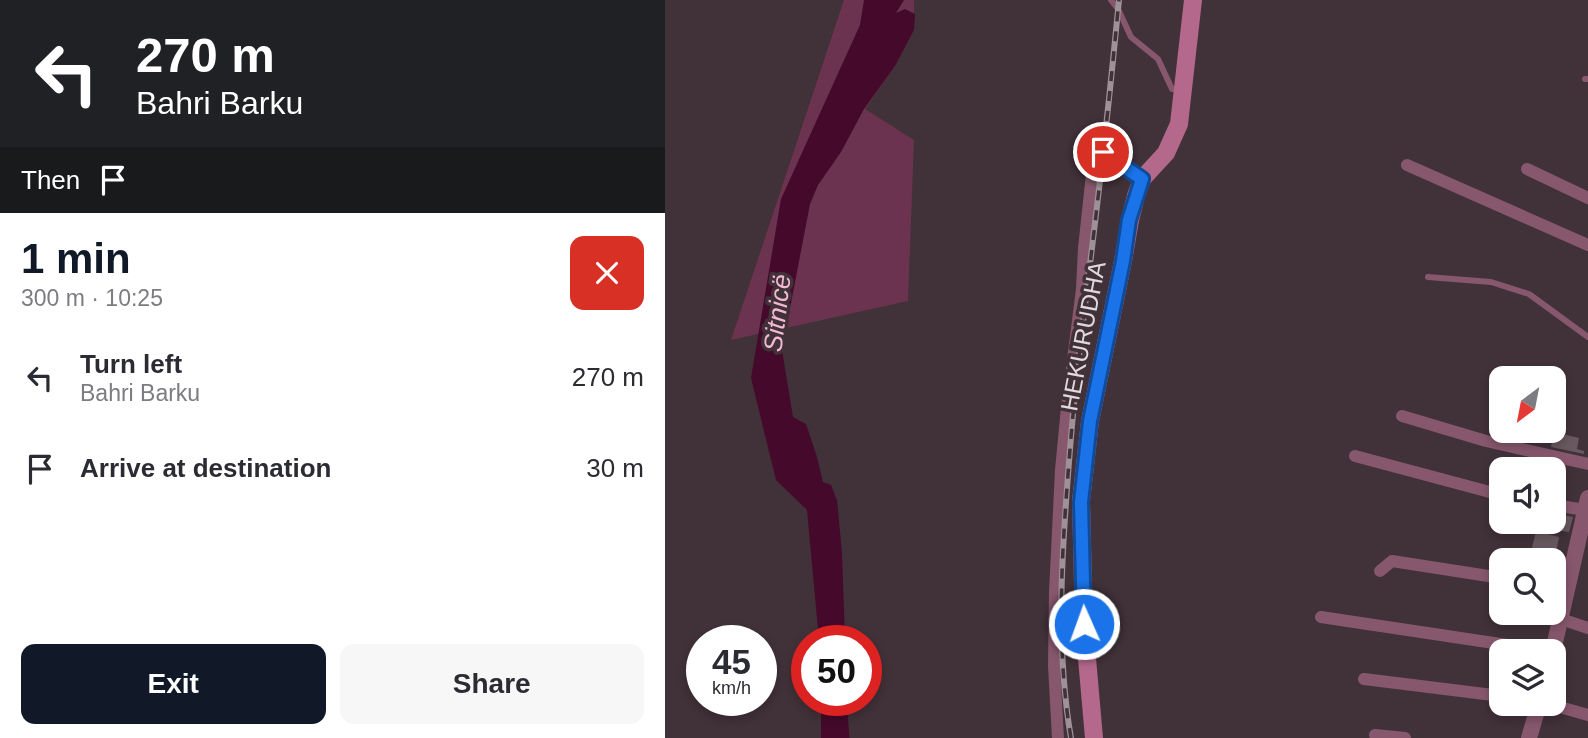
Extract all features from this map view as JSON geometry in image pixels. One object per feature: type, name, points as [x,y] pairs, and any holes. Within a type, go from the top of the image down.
[{"type":"main road","name":"HEKURUDHA","points":[[1094,738],[1084,624],[1081,502],[1090,421],[1129,220],[1142,179],[1167,153],[1179,124],[1193,0]]},
{"type":"street","points":[[1058,738],[1053,666],[1062,470],[1094,156],[1103,152],[1142,179]]},
{"type":"street","points":[[1407,165],[1588,245]]},
{"type":"street","points":[[1527,169],[1588,198]]},
{"type":"street","points":[[1402,416],[1486,441],[1588,464]]},
{"type":"street","points":[[1355,456],[1489,492]]},
{"type":"street","points":[[1566,505],[1587,504],[1566,572]]},
{"type":"street","points":[[1380,571],[1392,561],[1489,576]]},
{"type":"street","points":[[1321,617],[1489,642]]},
{"type":"street","points":[[1566,621],[1588,628]]},
{"type":"street","points":[[1364,679],[1489,695]]},
{"type":"street","points":[[1566,709],[1588,715]]},
{"type":"street","points":[[1529,738],[1535,716]]},
{"type":"street","points":[[1375,735],[1405,738]]},
{"type":"lane","points":[[1111,0],[1131,37],[1158,59],[1172,89],[1184,90]]},
{"type":"lane","points":[[1428,277],[1491,282],[1529,294],[1588,337]]},
{"type":"shaded area","points":[[844,0],[914,0],[914,30],[895,66],[865,109],[914,140],[908,301],[731,340]]},
{"type":"water","points":[[864,0],[904,0],[896,13],[905,9],[915,14],[914,30],[895,66],[864,109],[841,152],[818,185],[810,204],[782,350],[793,417],[806,424],[823,482],[831,485],[837,500],[844,625],[818,625],[807,510],[776,480],[751,378],[781,199],[860,25]]},
{"type":"water","points":[[821,716],[844,716],[841,732],[844,738],[821,738]]},
{"type":"building","points":[[1566,435],[1579,438],[1577,449],[1584,451],[1584,454],[1551,447],[1552,443],[1566,443]]},
{"type":"building","points":[[1566,516],[1573,517],[1569,532],[1566,532]]},
{"type":"building","points":[[1535,534],[1559,537],[1557,548],[1532,548]]},
{"type":"waterway","name":"Sitnicë","points":[[837,716],[839,738]]},
{"type":"railway","points":[[1071,738],[1061,625],[1065,512],[1078,366],[1119,0]]},
{"type":"route","points":[[1084,624],[1081,502],[1090,421],[1129,220],[1142,179],[1103,152]]}]
